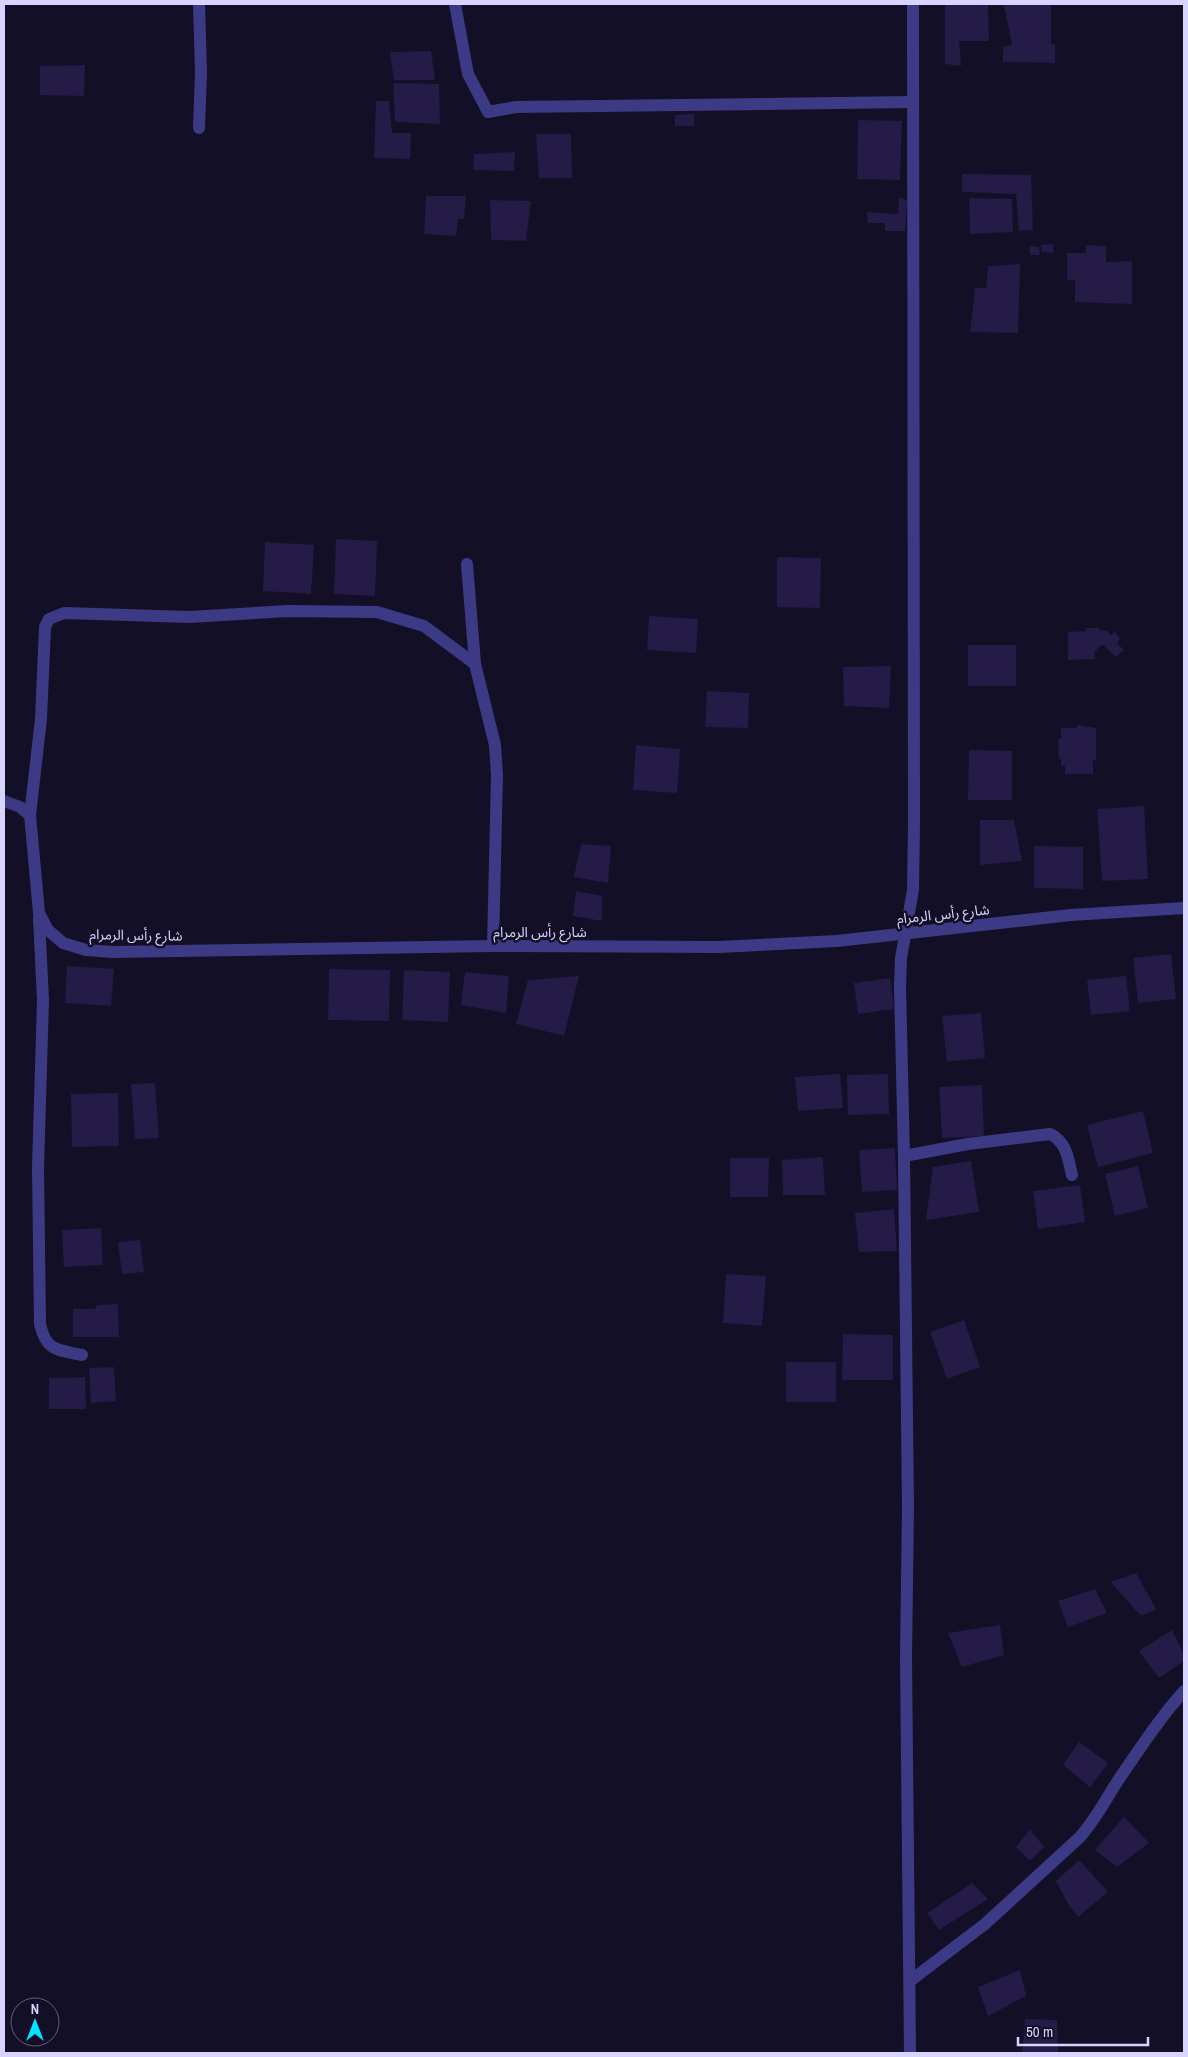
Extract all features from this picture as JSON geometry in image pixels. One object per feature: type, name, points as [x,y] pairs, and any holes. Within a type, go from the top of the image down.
[{"type":"street","points":[[199,4],[200,128]]},
{"type":"street","points":[[455,4],[468,74],[488,112],[526,107],[913,102]]},
{"type":"street","points":[[910,2053],[906,1658],[908,1506],[900,987],[905,933],[912,890],[914,823],[913,4]]},
{"type":"street","points":[[467,564],[475,664],[495,745],[497,776],[493,946]]},
{"type":"street","name":"شارع رأس الرمرام","points":[[475,664],[424,626],[377,612],[288,612],[190,617],[64,613],[49,619],[44,627],[41,719],[30,816],[39,913],[48,930],[62,943],[86,950],[113,952],[493,946],[719,947],[837,941],[1071,915],[1184,908]]},
{"type":"street","points":[[4,801],[20,807],[30,816]]},
{"type":"street","points":[[39,913],[43,1000],[38,1168],[40,1324],[43,1339],[50,1346],[82,1354]]},
{"type":"street","points":[[904,1156],[968,1144],[1050,1134],[1064,1144],[1072,1175]]},
{"type":"street","points":[[910,1981],[985,1924],[1080,1837],[1094,1822],[1117,1783],[1166,1711],[1184,1691]]},
{"type":"building","points":[[945,4],[988,4],[989,41],[959,41],[961,66],[945,64]]},
{"type":"building","points":[[1004,4],[1051,4],[1051,44],[1055,45],[1055,63],[1003,62],[1003,47],[1012,45]]},
{"type":"building","points":[[431,51],[435,80],[394,80],[390,52]]},
{"type":"building","points":[[85,65],[84,96],[40,95],[40,66]]},
{"type":"building","points":[[393,83],[439,84],[440,124],[395,122]]},
{"type":"building","points":[[376,101],[389,101],[392,133],[411,133],[410,159],[374,158]]},
{"type":"building","points":[[694,114],[694,126],[675,126],[675,115]]},
{"type":"building","points":[[858,120],[902,121],[900,180],[857,179]]},
{"type":"building","points":[[536,134],[571,134],[572,178],[539,178]]},
{"type":"building","points":[[515,152],[514,171],[473,170],[474,154]]},
{"type":"building","points":[[962,174],[1031,175],[1033,230],[1019,231],[1016,194],[962,192]]},
{"type":"building","points":[[426,196],[466,196],[464,219],[458,219],[456,236],[424,234]]},
{"type":"building","points":[[899,198],[907,200],[905,231],[885,231],[885,223],[868,223],[867,212],[898,214]]},
{"type":"building","points":[[969,198],[1012,199],[1013,232],[970,234]]},
{"type":"building","points":[[490,200],[531,201],[526,241],[491,240]]},
{"type":"building","points":[[1053,244],[1053,253],[1042,252],[1041,245]]},
{"type":"building","points":[[1086,245],[1106,246],[1106,262],[1132,261],[1132,304],[1075,302],[1075,280],[1067,280],[1067,253],[1086,253]]},
{"type":"building","points":[[1030,246],[1039,247],[1040,255],[1030,255]]},
{"type":"building","points":[[1020,264],[1018,333],[970,332],[975,288],[986,288],[988,266]]},
{"type":"building","points":[[336,539],[377,541],[375,596],[334,594]]},
{"type":"building","points":[[265,542],[314,545],[311,594],[263,591]]},
{"type":"building","points":[[777,557],[821,558],[820,608],[777,607]]},
{"type":"building","points":[[649,616],[698,619],[696,653],[647,650]]},
{"type":"building","points":[[1086,628],[1099,628],[1099,630],[1108,631],[1110,635],[1115,632],[1120,639],[1117,643],[1124,650],[1116,657],[1103,645],[1098,647],[1097,651],[1094,651],[1095,659],[1068,660],[1068,632],[1086,631]]},
{"type":"building","points":[[968,645],[1016,645],[1016,686],[968,686]]},
{"type":"building","points":[[891,666],[889,708],[844,706],[843,667]]},
{"type":"building","points":[[707,691],[749,693],[748,728],[705,727]]},
{"type":"building","points":[[1077,725],[1096,728],[1096,760],[1093,760],[1093,774],[1065,774],[1065,766],[1061,766],[1058,739],[1061,739],[1061,728],[1077,728]]},
{"type":"building","points":[[636,745],[680,749],[677,793],[633,790]]},
{"type":"building","points":[[969,750],[1012,751],[1012,800],[968,800]]},
{"type":"building","points":[[1144,806],[1148,879],[1102,881],[1097,809]]},
{"type":"building","points":[[980,820],[1014,820],[1022,861],[980,865]]},
{"type":"building","points":[[581,844],[611,846],[608,883],[574,877]]},
{"type":"building","points":[[1034,846],[1083,847],[1083,889],[1034,888]]},
{"type":"building","points":[[576,891],[602,896],[602,921],[573,916]]},
{"type":"building","points":[[1171,954],[1176,999],[1138,1003],[1133,958]]},
{"type":"building","points":[[67,966],[114,969],[111,1006],[65,1003]]},
{"type":"building","points":[[329,969],[390,970],[389,1021],[328,1020]]},
{"type":"building","points":[[404,970],[450,972],[448,1022],[402,1020]]},
{"type":"building","points":[[465,972],[509,976],[506,1013],[461,1005]]},
{"type":"building","points":[[579,976],[564,1036],[516,1024],[528,980]]},
{"type":"building","points":[[1126,976],[1130,1011],[1091,1015],[1087,980]]},
{"type":"building","points":[[890,978],[894,1009],[858,1014],[854,983]]},
{"type":"building","points":[[981,1013],[985,1058],[947,1062],[942,1016]]},
{"type":"building","points":[[840,1074],[843,1108],[798,1111],[795,1077]]},
{"type":"building","points":[[888,1074],[889,1114],[848,1115],[847,1075]]},
{"type":"building","points":[[155,1083],[159,1138],[135,1139],[131,1084]]},
{"type":"building","points":[[982,1085],[984,1136],[942,1138],[939,1087]]},
{"type":"building","points":[[118,1093],[119,1146],[72,1147],[71,1094]]},
{"type":"building","points":[[1143,1111],[1153,1153],[1098,1167],[1087,1125]]},
{"type":"building","points":[[895,1148],[897,1190],[862,1192],[859,1150]]},
{"type":"building","points":[[823,1157],[825,1195],[783,1195],[782,1160]]},
{"type":"building","points":[[730,1158],[769,1158],[768,1197],[730,1197]]},
{"type":"building","points":[[971,1161],[979,1212],[926,1220],[933,1167]]},
{"type":"building","points":[[1138,1166],[1148,1208],[1115,1216],[1105,1174]]},
{"type":"building","points":[[1080,1185],[1085,1222],[1038,1229],[1033,1191]]},
{"type":"building","points":[[894,1209],[897,1251],[859,1252],[855,1213]]},
{"type":"building","points":[[101,1228],[103,1265],[64,1267],[62,1230]]},
{"type":"building","points":[[140,1240],[144,1272],[122,1274],[118,1242]]},
{"type":"building","points":[[726,1274],[766,1276],[762,1326],[723,1323]]},
{"type":"building","points":[[118,1304],[119,1337],[73,1337],[73,1309],[95,1309],[97,1305]]},
{"type":"building","points":[[964,1320],[980,1367],[947,1379],[930,1332]]},
{"type":"building","points":[[843,1334],[893,1335],[893,1380],[842,1380]]},
{"type":"building","points":[[786,1362],[836,1362],[836,1402],[786,1402]]},
{"type":"building","points":[[114,1367],[116,1401],[91,1403],[89,1368]]},
{"type":"building","points":[[85,1377],[86,1409],[49,1409],[49,1378]]},
{"type":"building","points":[[1136,1573],[1156,1609],[1141,1616],[1111,1582]]},
{"type":"building","points":[[1095,1589],[1107,1613],[1068,1627],[1058,1601]]},
{"type":"building","points":[[1000,1625],[1004,1655],[962,1667],[948,1633]]},
{"type":"building","points":[[1172,1630],[1184,1655],[1184,1661],[1159,1678],[1139,1651]]},
{"type":"building","points":[[1079,1742],[1108,1763],[1090,1787],[1063,1765]]},
{"type":"building","points":[[1124,1817],[1149,1843],[1117,1867],[1095,1850]]},
{"type":"building","points":[[1030,1829],[1044,1847],[1030,1861],[1016,1847]]},
{"type":"building","points":[[1079,1860],[1108,1892],[1078,1917],[1068,1904],[1056,1881]]},
{"type":"building","points":[[972,1883],[988,1899],[939,1930],[927,1913]]},
{"type":"building","points":[[1020,1970],[1026,1996],[988,2016],[978,1987]]},
{"type":"building","points":[[1025,2019],[1057,2020],[1058,2053],[1022,2053]]}]
